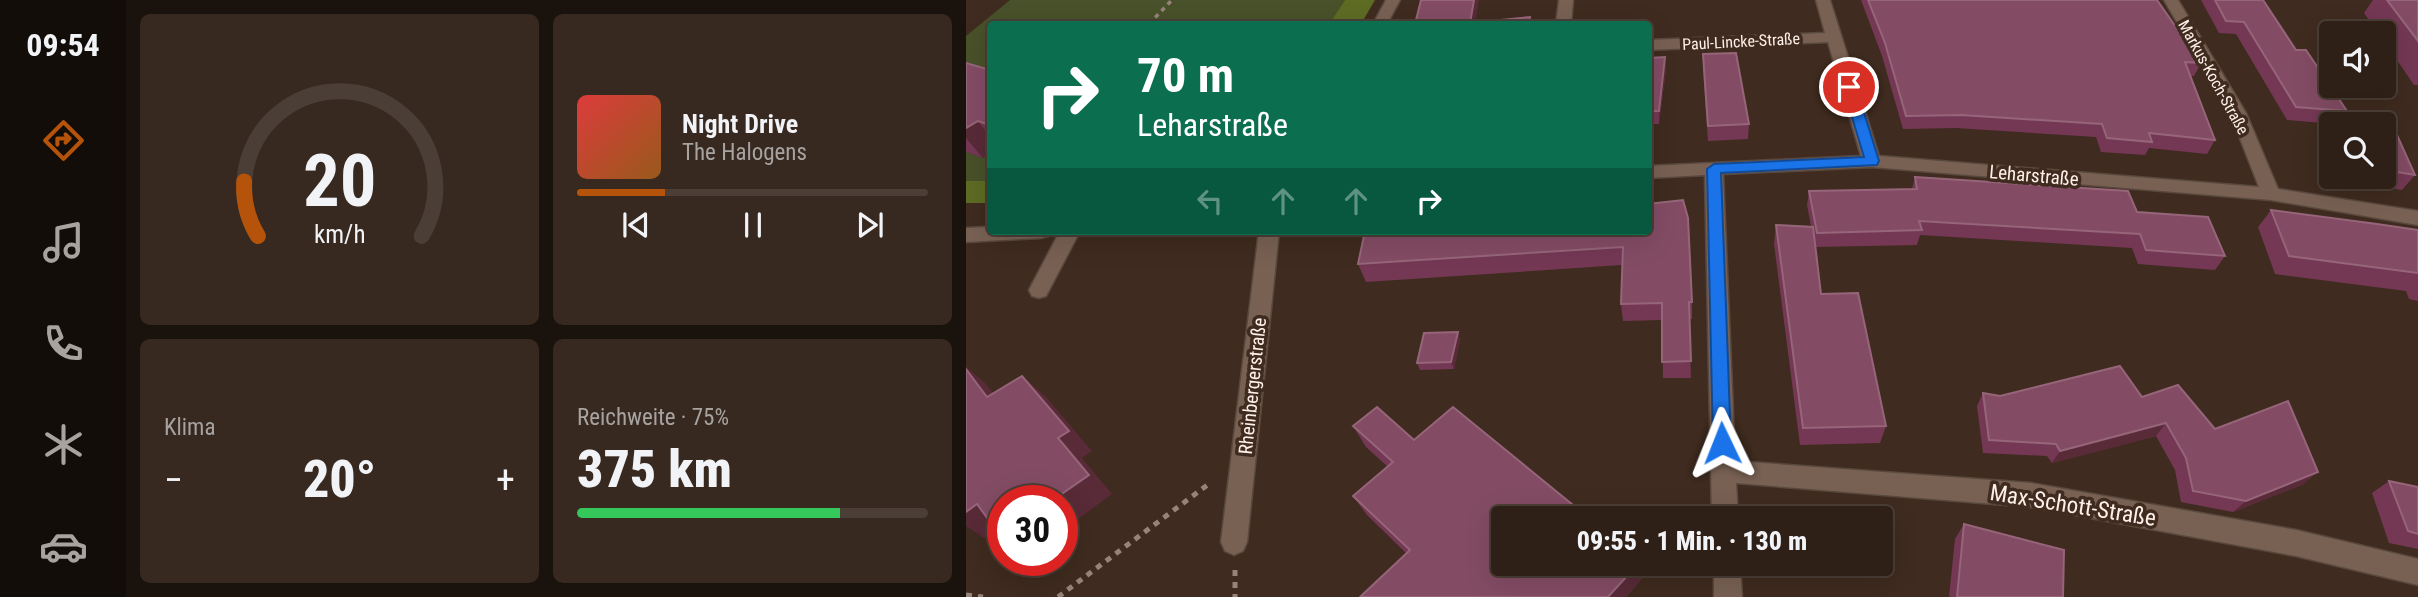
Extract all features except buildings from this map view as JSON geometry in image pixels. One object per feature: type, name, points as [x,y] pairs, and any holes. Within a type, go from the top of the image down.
[{"type":"street","points":[[1382,21],[1393,0]]},
{"type":"street","points":[[1564,21],[1566,0]]},
{"type":"street","points":[[1823,0],[1872,161]]},
{"type":"street","name":"Markus-Koch-Straße","points":[[2171,0],[2238,113],[2271,194]]},
{"type":"street","name":"Paul-Lincke-Straße","points":[[1652,46],[1834,37]]},
{"type":"street","name":"Leharstraße","points":[[1652,172],[1872,161],[2271,194],[2418,218]]},
{"type":"street","points":[[1714,169],[1724,506]]},
{"type":"street","points":[[966,235],[987,234]]},
{"type":"street","points":[[1039,290],[1068,235]]},
{"type":"street","name":"Rheinbergerstraße","points":[[1234,542],[1269,235]]},
{"type":"street","name":"Max-Schott-Straße","points":[[1723,471],[1812,475],[2031,495],[2295,543],[2418,572]]},
{"type":"street","points":[[1727,576],[1728,597]]},
{"type":"path","points":[[1152,21],[1172,0]]},
{"type":"path","points":[[1058,597],[1244,458]]},
{"type":"path","points":[[966,595],[983,597]]},
{"type":"green space","points":[[1010,0],[1345,0],[1331,21],[987,21],[987,75],[966,74],[966,36]]},
{"type":"green space","points":[[1345,0],[1375,0],[1363,21],[1331,21]]},
{"type":"green space","points":[[966,152],[983,158],[987,155],[987,181],[966,181]]},
{"type":"green space","points":[[966,181],[987,181],[987,203],[966,203]]},
{"type":"route","points":[[1722,443],[1714,169],[1872,161],[1849,87]]}]
